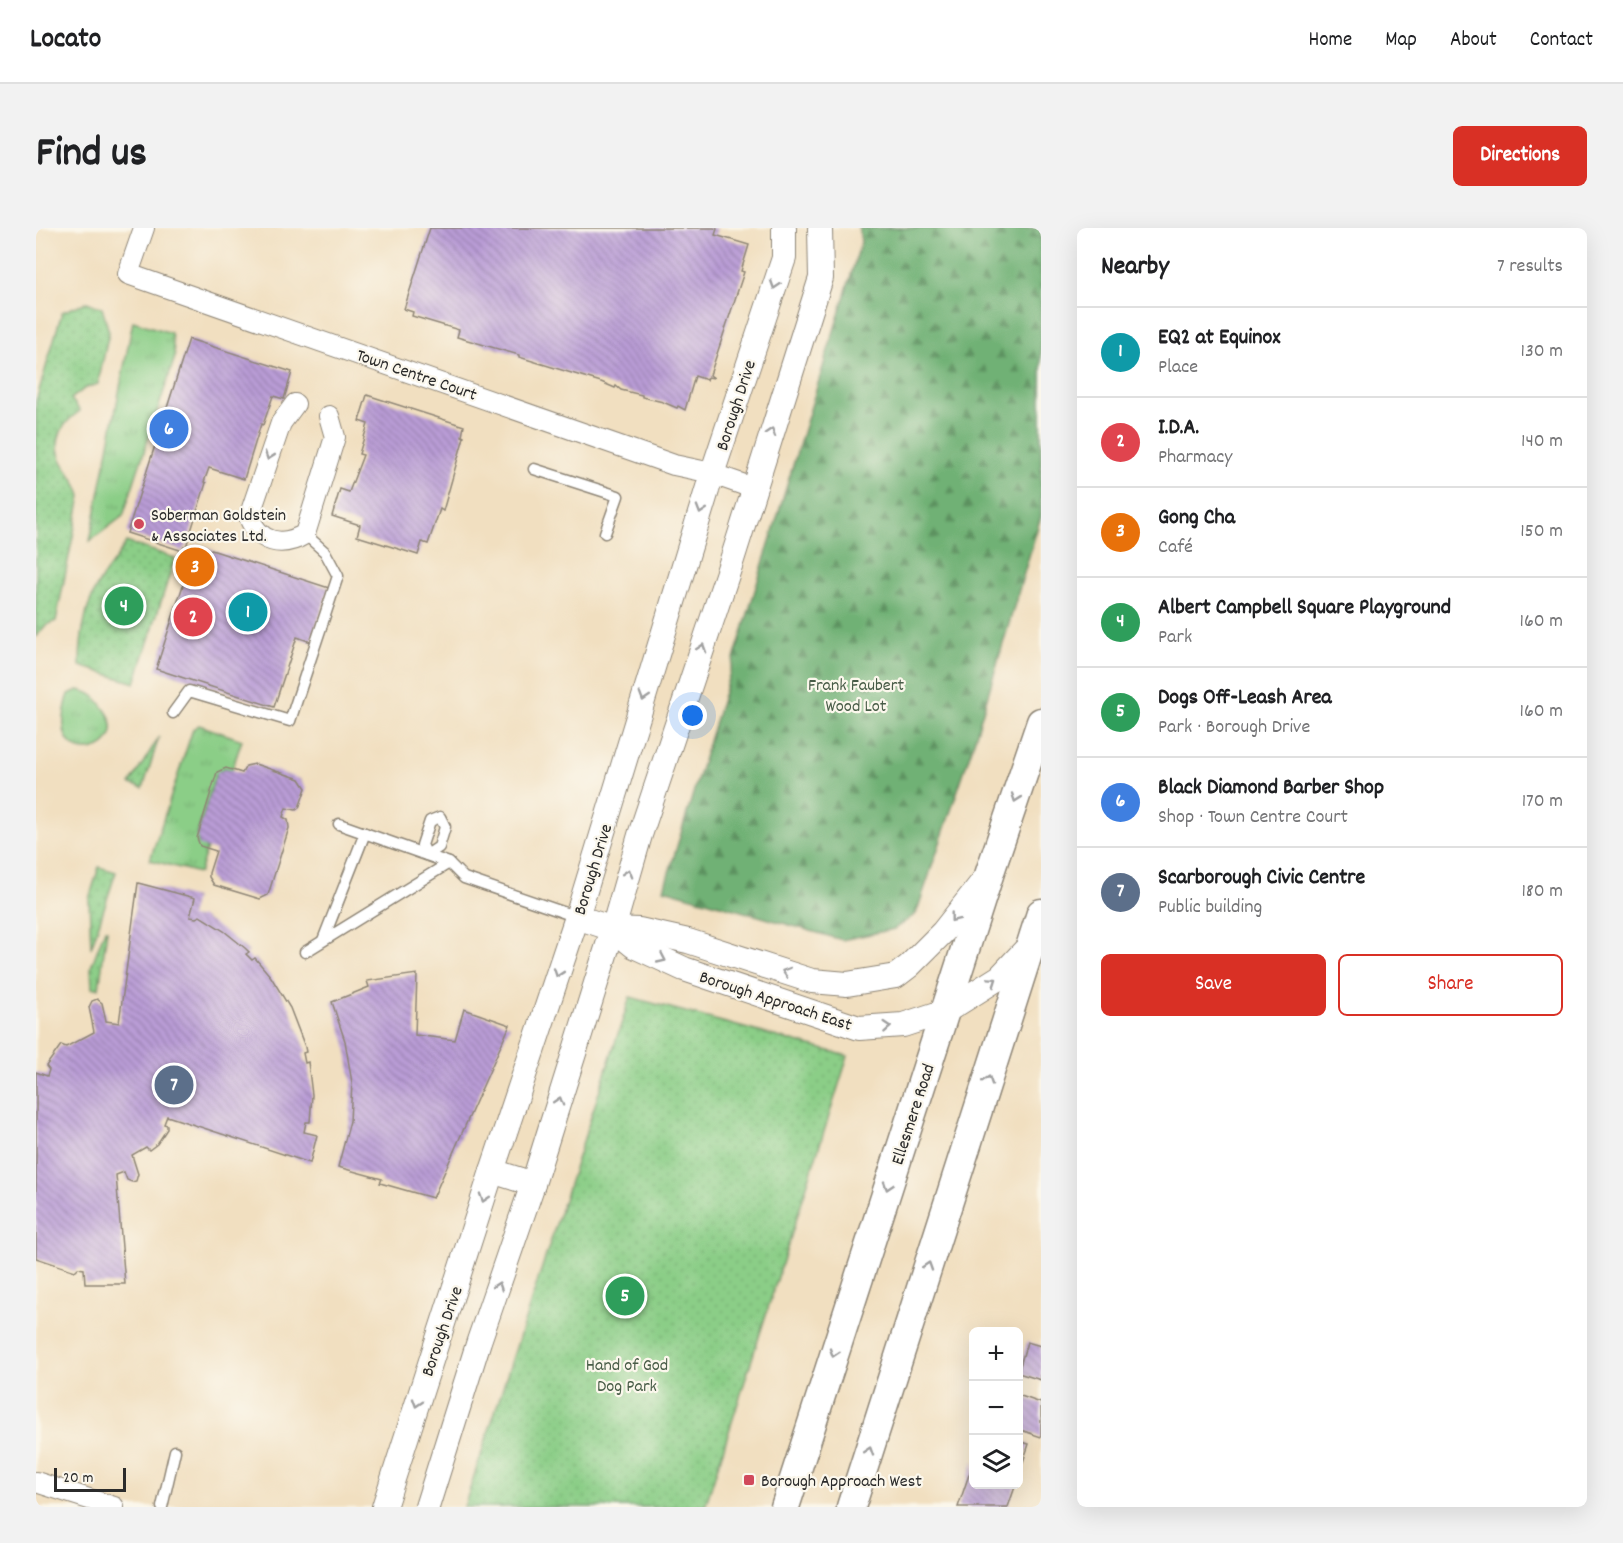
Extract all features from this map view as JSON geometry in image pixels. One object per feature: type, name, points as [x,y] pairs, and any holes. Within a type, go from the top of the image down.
[{"type":"main road","name":"Ellesmere Road","points":[[784,1507],[1041,722]]},
{"type":"main road","points":[[851,1507],[1041,913]]},
{"type":"street","name":"Town Centre Court","points":[[144,228],[128,274],[674,465],[712,474],[753,488]]},
{"type":"street","name":"Borough Drive","points":[[384,1507],[492,1171],[577,917],[712,474],[784,258],[784,228]]},
{"type":"street","name":"Borough Drive","points":[[427,1507],[613,929],[640,835],[731,563],[821,278],[820,228]]},
{"type":"street","points":[[295,404],[281,423],[249,517],[257,532],[271,542],[289,542],[305,534],[335,437],[329,416]]},
{"type":"street","name":"Borough Approach East","points":[[577,917],[613,929],[639,930],[668,936],[812,981],[847,984],[896,975],[909,966],[943,932],[990,872]]},
{"type":"street","name":"Borough Approach East","points":[[613,929],[634,946],[684,969],[859,1028],[903,1025],[946,1011],[1000,977],[1032,942]]},
{"type":"street","points":[[492,1171],[532,1184]]},
{"type":"street","points":[[36,1482],[114,1507]]},
{"type":"lane","points":[[534,469],[618,496],[606,533]]},
{"type":"lane","points":[[173,713],[189,691],[290,721],[338,576],[325,552],[305,534]]},
{"type":"lane","points":[[339,824],[449,863],[465,879],[577,917]]},
{"type":"lane","points":[[323,940],[365,833]]},
{"type":"lane","points":[[305,952],[449,863]]},
{"type":"lane","points":[[162,1507],[175,1451]]},
{"type":"green space","name":"Frank Faubert Wood Lot","points":[[859,228],[1041,228],[1041,516],[973,745],[916,914],[894,929],[842,940],[664,889],[861,242]]},
{"type":"green space","points":[[87,302],[102,308],[109,332],[98,384],[84,389],[71,399],[80,411],[68,421],[58,440],[63,463],[81,496],[56,621],[45,626],[36,637],[36,401],[62,312]]},
{"type":"green space","points":[[133,321],[171,333],[175,357],[123,516],[90,541]]},
{"type":"green space","points":[[126,542],[175,558],[135,683],[80,666],[83,631],[92,597]]},
{"type":"green space","points":[[78,690],[88,692],[98,700],[112,725],[110,736],[103,745],[93,749],[82,750],[72,745],[65,734],[64,717],[67,700],[69,694]]},
{"type":"green space","points":[[199,725],[242,740],[232,770],[224,768],[216,774],[197,835],[199,844],[207,848],[199,873],[150,860],[193,729]]},
{"type":"green space","points":[[159,737],[143,788],[130,784]]},
{"type":"green space","points":[[99,867],[116,872],[91,948],[89,899]]},
{"type":"green space","points":[[105,929],[107,930],[99,988],[92,988],[91,967]]},
{"type":"green space","name":"Hand of God Dog Park","points":[[630,997],[848,1056],[705,1507],[464,1507]]},
{"type":"building","points":[[430,228],[714,228],[717,229],[715,235],[749,245],[741,271],[744,272],[710,375],[714,378],[708,377],[707,380],[695,376],[685,410],[621,390],[616,386],[615,388],[519,357],[519,355],[457,337],[459,330],[412,316],[413,312],[404,309]]},
{"type":"building","points":[[189,339],[292,372],[284,399],[273,396],[263,425],[261,424],[244,479],[209,468],[183,551],[127,533]]},
{"type":"building","points":[[367,395],[464,426],[462,436],[464,437],[443,511],[440,509],[428,544],[422,542],[418,555],[357,536],[360,525],[332,516],[340,489],[349,492],[363,455],[359,454],[368,424],[359,421]]},
{"type":"building","points":[[196,545],[329,588],[311,642],[297,637],[274,707],[156,669]]},
{"type":"building","points":[[255,764],[300,779],[306,788],[299,808],[296,810],[286,808],[283,817],[288,820],[289,828],[268,895],[260,899],[214,885],[209,873],[216,851],[200,846],[197,838],[217,772],[226,768],[242,773],[246,766]]},
{"type":"building","points":[[138,883],[195,898],[190,917],[200,916],[224,931],[245,948],[249,952],[246,954],[252,960],[255,958],[271,977],[290,1008],[305,1047],[306,1052],[303,1053],[305,1063],[308,1062],[312,1095],[310,1122],[306,1122],[304,1132],[317,1135],[310,1163],[167,1116],[164,1124],[167,1125],[167,1129],[157,1144],[149,1150],[146,1147],[132,1155],[138,1174],[136,1181],[127,1180],[124,1172],[116,1175],[125,1284],[85,1284],[84,1269],[78,1268],[75,1271],[36,1258],[36,1072],[47,1076],[49,1070],[46,1066],[61,1045],[66,1047],[94,1032],[89,1007],[92,1001],[97,999],[102,1003],[106,1021],[119,1023]]},
{"type":"building","points":[[417,974],[415,1035],[455,1040],[464,1009],[510,1025],[433,1198],[380,1183],[382,1179],[338,1167],[350,1121],[352,1083],[345,1041],[332,1002],[369,987],[367,981]]},
{"type":"building","points":[[1027,1342],[1041,1346],[1041,1380],[1023,1375],[1023,1356]]},
{"type":"building","points":[[1023,1397],[1041,1403],[1041,1437],[1023,1431]]},
{"type":"building","points":[[1023,1442],[1029,1444],[1023,1462]]},
{"type":"building","points":[[969,1475],[969,1489],[1014,1489],[1008,1507],[958,1507]]},
{"type":"place","name":"Black Diamond Barber Shop","points":[[169,429]]},
{"type":"place","name":"Soberman Goldstein & Associates Ltd.","points":[[139,524]]},
{"type":"place","name":"Gong Cha","points":[[195,567]]},
{"type":"place","name":"Albert Campbell Square Playground","points":[[124,606]]},
{"type":"place","name":"EQ2 at Equinox","points":[[248,612]]},
{"type":"place","name":"I.D.A.","points":[[193,617]]},
{"type":"place","name":"Scarborough Civic Centre","points":[[174,1085]]},
{"type":"place","name":"Dogs Off-Leash Area","points":[[625,1296]]},
{"type":"place","name":"Borough Approach West","points":[[749,1480]]}]
